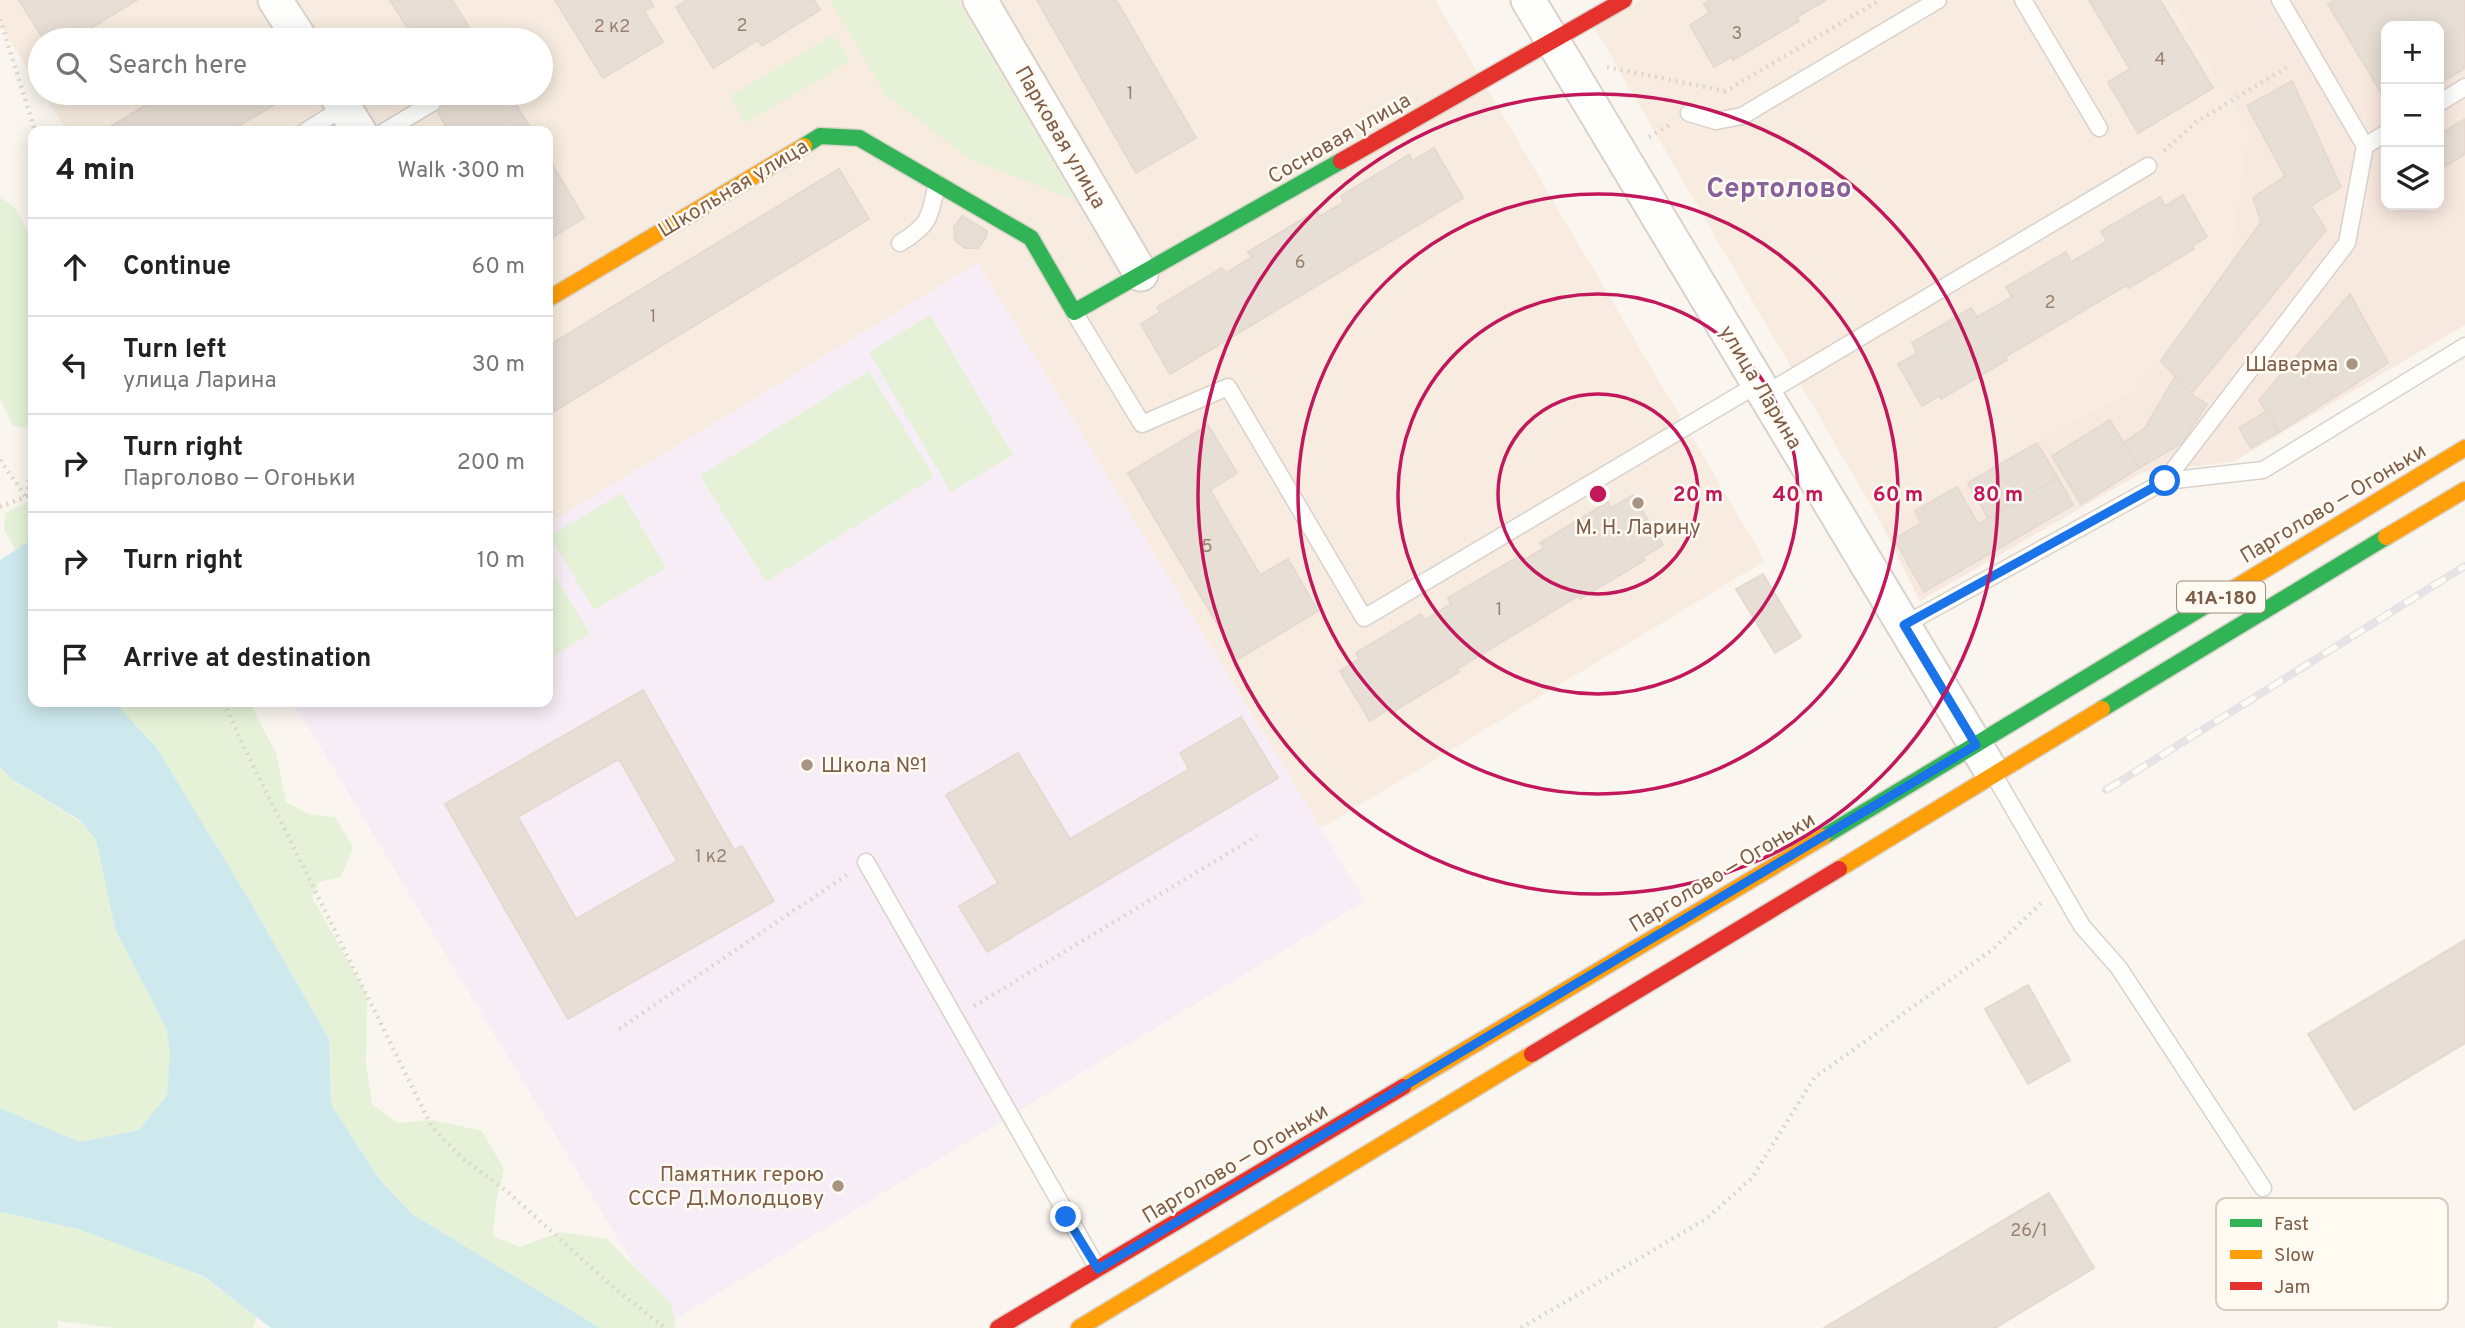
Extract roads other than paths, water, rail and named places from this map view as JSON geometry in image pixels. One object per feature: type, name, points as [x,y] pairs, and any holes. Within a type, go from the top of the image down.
[{"type":"main road","name":"Сосновая улица","points":[[1074,312],[1624,0]]},
{"type":"main road","name":"Школьная улица","points":[[553,296],[820,136],[859,138],[1031,238],[1074,312]]},
{"type":"main road","name":"Парголово — Огоньки","points":[[999,1328],[1976,745],[2465,448]]},
{"type":"main road","name":"41А-180","points":[[1079,1328],[2465,490]]},
{"type":"street","points":[[275,0],[293,28]]},
{"type":"street","name":"Парковая улица","points":[[980,0],[1141,274]]},
{"type":"street","name":"улица Ларина","points":[[1528,0],[1994,775]]},
{"type":"lane","points":[[1689,113],[1716,121],[1742,116],[1938,0]]},
{"type":"lane","points":[[2023,0],[2099,128]]},
{"type":"lane","points":[[2165,481],[2347,243],[2365,146],[2280,0]]},
{"type":"lane","points":[[2444,100],[2465,87]]},
{"type":"lane","points":[[393,126],[429,105]]},
{"type":"lane","points":[[316,126],[346,110]]},
{"type":"lane","points":[[2365,146],[2381,137]]},
{"type":"lane","points":[[1074,312],[1142,424],[1227,387],[1364,618],[2148,166]]},
{"type":"lane","points":[[900,243],[921,230],[929,219],[937,183]]},
{"type":"lane","points":[[1904,625],[2165,481],[2263,470],[2465,346]]},
{"type":"lane","points":[[1994,775],[2082,926],[2119,968],[2263,1188]]},
{"type":"lane","points":[[866,862],[1098,1269]]},
{"type":"water","points":[[28,542],[28,707],[119,707],[157,748],[329,1039],[331,1104],[380,1180],[412,1214],[600,1328],[271,1328],[203,1276],[78,1229],[0,1212],[0,1108],[80,1142],[139,1130],[167,1095],[170,1050],[166,1028],[115,929],[96,840],[81,821],[10,778],[0,766],[0,560]]},
{"type":"railway","points":[[2106,790],[2465,566]]},
{"type":"place","name":"Шаверма","points":[[2352,364]]},
{"type":"place","name":"М. Н. Ларину","points":[[1638,503]]},
{"type":"place","name":"Школа №1","points":[[807,765]]},
{"type":"place","name":"Памятник герою СССР Д.Молодцову","points":[[838,1186]]},
{"type":"district","name":"Сертолово","points":[[1779,187]]}]
